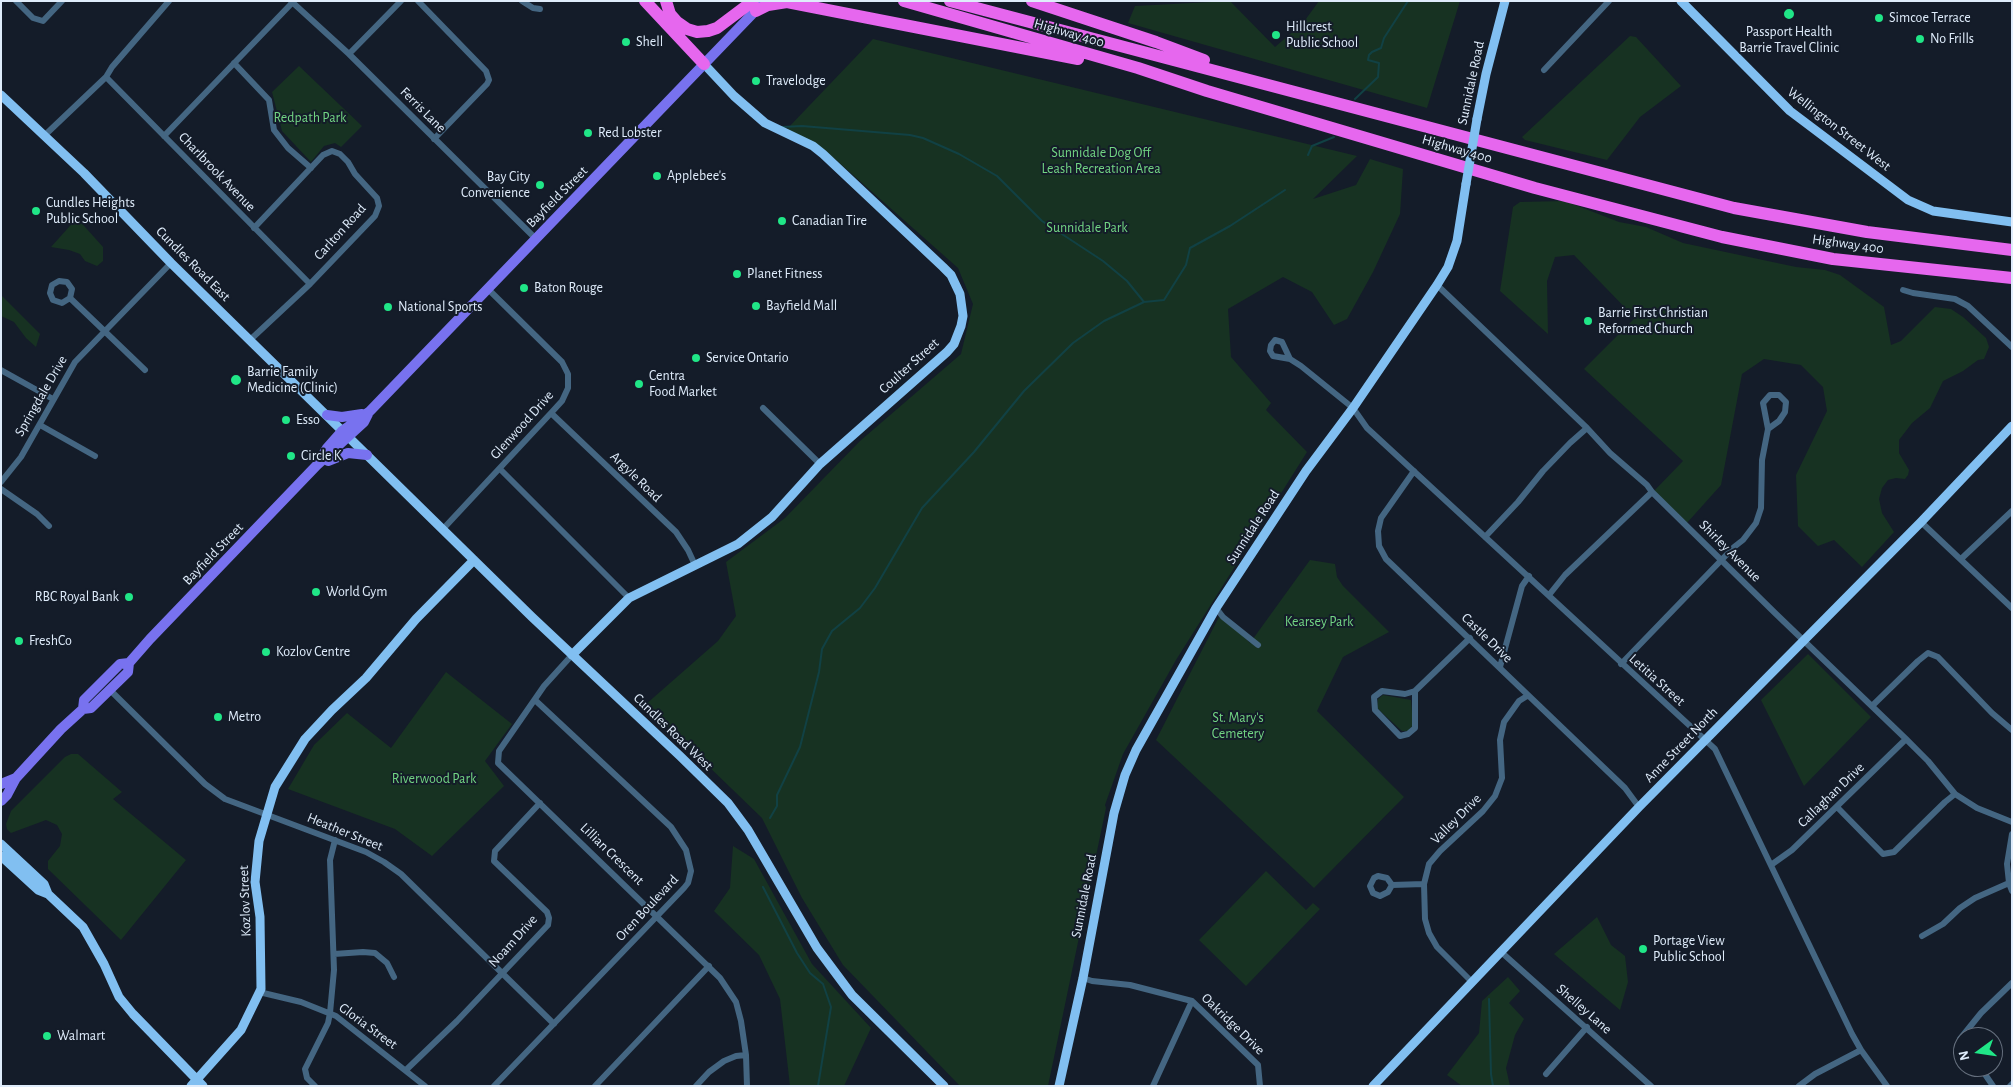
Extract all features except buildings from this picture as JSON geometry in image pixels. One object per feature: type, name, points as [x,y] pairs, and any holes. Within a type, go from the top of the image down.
[{"type":"highway","points":[[645,1],[704,64]]},
{"type":"highway","points":[[666,1],[670,14],[677,22],[687,29],[697,32],[717,28],[754,6],[787,2],[1101,64],[1138,68]]},
{"type":"highway","name":"Highway 400","points":[[904,1],[1138,68],[1216,94],[1535,188],[1722,237],[1833,259],[2012,278]]},
{"type":"highway","name":"Highway 400","points":[[950,1],[1734,208],[1867,232],[2012,250]]},
{"type":"highway","points":[[1032,1],[1304,94]]},
{"type":"main road","name":"Bayfield Street","points":[[83,709],[84,700],[120,664],[128,663],[317,465],[326,448],[346,434],[368,413],[535,238],[617,156],[704,64],[754,6],[766,1]]},
{"type":"main road","points":[[327,415],[352,417],[368,413]]},
{"type":"main road","points":[[317,465],[348,453],[367,455]]},
{"type":"main road","name":"Bayfield Street","points":[[1,801],[7,795],[16,778],[61,729],[83,709],[91,708],[128,672],[128,663]]},
{"type":"main road","name":"Bayfield Street","points":[[1,784],[16,778]]},
{"type":"street","points":[[16,1],[33,18],[43,21],[62,1]]},
{"type":"street","points":[[45,136],[106,77],[112,67],[169,1]]},
{"type":"street","points":[[349,54],[401,1]]},
{"type":"street","points":[[418,1],[486,71],[490,80],[434,139]]},
{"type":"street","points":[[522,1],[532,8],[540,9]]},
{"type":"street","name":"Sunnidale Road","points":[[1058,1086],[1083,978],[1114,813],[1125,775],[1136,750],[1216,608],[1306,471],[1353,408],[1448,267],[1457,241],[1486,74],[1505,1]]},
{"type":"street","points":[[1544,70],[1609,1]]},
{"type":"street","name":"Wellington Street West","points":[[1681,1],[1790,111],[1908,200],[1933,210],[2012,222]]},
{"type":"street","points":[[164,136],[292,2]]},
{"type":"street","name":"Ferris Lane","points":[[292,2],[349,54],[535,238]]},
{"type":"street","points":[[234,64],[269,100],[274,130],[288,148],[311,168]]},
{"type":"street","name":"Coulter Street","points":[[572,655],[629,598],[738,544],[754,532],[782,506],[820,464],[947,352],[954,344],[962,326],[963,316],[960,294],[951,275],[823,154],[803,141],[784,134],[765,123],[734,96],[704,64]]},
{"type":"street","name":"Charlbrook Avenue","points":[[106,77],[310,284]]},
{"type":"street","name":"Cundles Road East","points":[[1,95],[45,136],[171,263],[346,434]]},
{"type":"street","name":"Carlton Road","points":[[250,340],[310,284],[376,216],[379,206],[377,198],[340,154],[332,151],[323,155],[254,228]]},
{"type":"street","name":"Springdale Drive","points":[[1,482],[21,457],[75,362],[171,263]]},
{"type":"street","name":"Shirley Avenue","points":[[1437,285],[1587,428],[1610,453],[1647,485],[1775,613],[1906,739],[1928,761],[1955,794],[1978,808],[2012,822]]},
{"type":"street","name":"Glenwood Drive","points":[[443,529],[552,413],[562,401],[568,388],[569,380],[566,367],[554,351],[488,289]]},
{"type":"street","points":[[1904,290],[1955,299],[1968,306],[2012,347]]},
{"type":"street","points":[[70,298],[145,370]]},
{"type":"street","name":"Letitia Street","points":[[1290,359],[1353,408],[1367,428],[1715,749],[1795,912],[1815,960],[1861,1050],[1887,1086]]},
{"type":"street","points":[[1,370],[53,399]]},
{"type":"street","points":[[1622,664],[1743,540],[1756,523],[1761,508],[1762,460],[1768,429],[1763,403],[1770,395],[1780,395],[1786,402],[1785,412],[1780,421],[1768,429]]},
{"type":"street","points":[[763,408],[820,464]]},
{"type":"street","name":"Argyle Road","points":[[552,413],[676,532],[695,565]]},
{"type":"street","points":[[40,425],[95,456]]},
{"type":"street","name":"Anne Street North","points":[[1373,1086],[1471,981],[1639,807],[1921,522],[2012,426]]},
{"type":"street","points":[[1485,537],[1518,502],[1543,470],[1587,428]]},
{"type":"street","name":"Cundles Road West","points":[[346,434],[572,655],[728,803],[748,830],[817,948],[852,995],[944,1086]]},
{"type":"street","points":[[500,469],[629,598]]},
{"type":"street","name":"Castle Drive","points":[[1414,471],[1381,518],[1378,531],[1379,546],[1386,559],[1625,788],[1639,807]]},
{"type":"street","points":[[1,489],[37,514],[49,526]]},
{"type":"street","points":[[1549,595],[1565,575],[1652,492]]},
{"type":"street","points":[[1961,559],[2012,511]]},
{"type":"street","points":[[1921,522],[2012,608]]},
{"type":"street","name":"Kozlov Street","points":[[197,1084],[241,1030],[261,989],[260,917],[255,882],[259,841],[275,787],[305,740],[332,710],[366,678],[416,619],[474,560]]},
{"type":"street","points":[[1500,667],[1522,586],[1529,576]]},
{"type":"street","points":[[1216,608],[1223,617],[1258,645]]},
{"type":"street","points":[[1415,692],[1416,728],[1408,734],[1400,736],[1375,710],[1374,697],[1382,691],[1405,694],[1415,692],[1470,638]]},
{"type":"street","points":[[1872,706],[1928,653],[1938,657],[1992,713],[2012,730]]},
{"type":"street","name":"Lillian Crescent","points":[[572,655],[544,686],[499,751],[498,763],[710,966],[720,978],[736,1002],[741,1021],[746,1055],[747,1086]]},
{"type":"street","name":"Heather Street","points":[[110,690],[205,784],[226,798],[366,852],[401,874],[554,1024]]},
{"type":"street","name":"Valley Drive","points":[[1471,981],[1437,947],[1429,933],[1424,919],[1424,884],[1429,864],[1440,851],[1483,811],[1495,796],[1502,778],[1500,740],[1504,722],[1519,701],[1527,696]]},
{"type":"street","name":"Oren Boulevard","points":[[494,1086],[684,888],[691,878],[691,865],[681,842],[671,827],[535,700]]},
{"type":"street","name":"Callaghan Drive","points":[[1771,865],[1792,850],[1906,739]]},
{"type":"street","points":[[1837,807],[1883,854],[1894,852],[1955,794]]},
{"type":"street","name":"Noam Drive","points":[[406,1070],[548,925],[549,918],[547,912],[494,861],[495,851],[540,803]]},
{"type":"street","points":[[2012,834],[2007,864],[2012,891]]},
{"type":"street","points":[[315,1086],[307,1078],[305,1069],[328,1023],[330,1013],[334,954],[330,860],[335,840]]},
{"type":"street","points":[[1,844],[44,884],[48,894]]},
{"type":"street","points":[[1,856],[38,890],[48,894],[83,927],[120,997],[133,1014],[197,1084]]},
{"type":"street","points":[[1922,936],[1943,924],[1960,908],[1975,898],[2009,883]]},
{"type":"street","points":[[1392,886],[1424,884]]},
{"type":"street","name":"Shelley Lane","points":[[1500,951],[1651,1086]]},
{"type":"street","points":[[334,954],[375,953],[387,963],[394,977]]},
{"type":"street","points":[[595,1086],[710,966]]},
{"type":"street","name":"Oakridge Drive","points":[[1083,978],[1092,981],[1130,985],[1192,1001],[1258,1065],[1260,1086]]},
{"type":"street","points":[[1970,1027],[2012,984]]},
{"type":"street","name":"Gloria Street","points":[[259,992],[301,1002],[336,1016],[425,1086]]},
{"type":"street","points":[[1153,1086],[1192,1001]]},
{"type":"street","points":[[1546,1074],[1587,1027]]},
{"type":"street","points":[[1799,1086],[1815,1074],[1861,1050]]},
{"type":"street","points":[[696,1086],[709,1072],[724,1061],[736,1056],[746,1055]]},
{"type":"green space","points":[[1230,1],[1275,47],[1303,23],[1319,1],[1460,1],[1427,108],[1128,23],[1135,6]]},
{"type":"green space","points":[[1630,36],[1636,37],[1681,86],[1640,117],[1607,160],[1525,140],[1522,137]]},
{"type":"green space","name":"Sunnidale Park","points":[[873,39],[1357,156],[1313,199],[1356,185],[1370,159],[1403,169],[1400,214],[1373,272],[1347,319],[1334,325],[1312,292],[1283,277],[1228,309],[1231,357],[1271,403],[1266,410],[1307,452],[1176,660],[1123,754],[1105,805],[1106,808],[1048,1086],[960,1086],[843,965],[802,898],[762,818],[645,705],[718,641],[736,616],[726,562],[785,518],[860,441],[961,354],[973,304],[958,268],[826,151],[787,129]]},
{"type":"green space","name":"Redpath Park","points":[[299,66],[362,126],[341,147],[335,143],[324,146],[311,162],[282,131],[272,92]]},
{"type":"green space","points":[[1565,201],[1619,222],[1646,227],[1683,243],[1796,267],[1825,270],[1840,275],[1884,307],[1891,345],[1901,341],[1935,307],[1951,309],[1986,338],[1989,347],[1984,359],[1978,360],[1963,371],[1943,381],[1930,408],[1912,423],[1899,440],[1899,453],[1909,470],[1908,475],[1905,479],[1896,478],[1888,480],[1882,488],[1879,499],[1882,513],[1894,532],[1862,567],[1834,540],[1818,546],[1798,526],[1796,475],[1827,411],[1823,387],[1801,365],[1764,359],[1742,374],[1721,485],[1686,524],[1653,492],[1683,461],[1584,369],[1635,318],[1574,255],[1555,257],[1547,281],[1548,334],[1500,291],[1513,207],[1520,202]]},
{"type":"green space","points":[[77,218],[103,247],[103,261],[97,266],[85,261],[80,254],[51,247]]},
{"type":"green space","points":[[1,295],[40,334],[36,347],[26,338],[14,322],[1,316]]},
{"type":"green space","name":"St. Mary's Cemetery","points":[[1310,560],[1335,564],[1337,577],[1343,586],[1389,632],[1343,657],[1317,711],[1404,797],[1314,888],[1156,740],[1221,613],[1250,643]]},
{"type":"green space","points":[[1808,654],[1871,717],[1804,786],[1761,700]]},
{"type":"green space","name":"Riverwood Park","points":[[446,672],[512,724],[485,761],[504,786],[432,856],[395,829],[288,789],[314,745],[347,713],[391,748]]},
{"type":"green space","points":[[1383,695],[1411,700],[1413,725],[1408,731],[1402,731],[1377,708],[1378,699]]},
{"type":"green space","points":[[71,754],[78,754],[122,792],[113,799],[186,860],[121,940],[48,869],[48,861],[60,846],[62,834],[57,825],[46,820],[11,833],[7,829],[6,824],[11,811],[65,757]]},
{"type":"green space","points":[[733,846],[754,859],[812,964],[871,1028],[844,1086],[790,1086],[780,999],[759,955],[714,911],[730,888]]},
{"type":"green space","points":[[1266,871],[1306,910],[1313,903],[1320,909],[1246,986],[1199,940]]},
{"type":"green space","points":[[1597,917],[1611,945],[1625,956],[1628,982],[1620,1010],[1554,954]]},
{"type":"green space","points":[[1508,977],[1520,991],[1509,1003],[1524,1019],[1515,1035],[1506,1068],[1510,1086],[1462,1086],[1447,1075],[1479,1033],[1482,1001]]},
{"type":"waterway","points":[[1355,99],[1378,77],[1379,63],[1368,60],[1369,55],[1381,48],[1384,38],[1408,1]]},
{"type":"waterway","points":[[782,127],[802,126],[910,135],[923,138],[959,154],[997,176],[1042,221],[1103,261],[1127,281],[1144,302]]},
{"type":"waterway","points":[[1308,155],[1312,146],[1334,137]]},
{"type":"waterway","points":[[770,818],[777,806],[777,795],[800,747],[819,672],[822,649],[832,631],[860,608],[875,588],[922,508],[974,452],[1024,391],[1073,343],[1104,321],[1144,302],[1164,300],[1186,265],[1190,248],[1230,226],[1285,190]]},
{"type":"waterway","points":[[763,887],[797,953],[810,973],[823,984],[831,1007],[818,1086]]},
{"type":"waterway","points":[[1489,999],[1493,1086]]},
{"type":"place","name":"Passport Health Barrie Travel Clinic","points":[[1789,14]]},
{"type":"place","name":"Simcoe Terrace","points":[[1879,18]]},
{"type":"place","name":"Hillcrest Public School","points":[[1276,35]]},
{"type":"place","name":"No Frills","points":[[1920,39]]},
{"type":"place","name":"Shell","points":[[626,42]]},
{"type":"place","name":"Travelodge","points":[[756,81]]},
{"type":"place","name":"Red Lobster","points":[[588,133]]},
{"type":"place","name":"Applebee's","points":[[657,176]]},
{"type":"place","name":"Bay City Convenience","points":[[540,185]]},
{"type":"place","name":"Cundles Heights Public School","points":[[36,211]]},
{"type":"place","name":"Canadian Tire","points":[[782,221]]},
{"type":"place","name":"Planet Fitness","points":[[737,274]]},
{"type":"place","name":"Baton Rouge","points":[[524,288]]},
{"type":"place","name":"Bayfield Mall","points":[[756,306]]},
{"type":"place","name":"National Sports","points":[[388,307]]},
{"type":"place","name":"Barrie First Christian Reformed Church","points":[[1588,321]]},
{"type":"place","name":"Service Ontario","points":[[696,358]]},
{"type":"place","name":"Barrie Family Medicine (Clinic)","points":[[236,380]]},
{"type":"place","name":"Centra Food Market","points":[[639,384]]},
{"type":"place","name":"Esso","points":[[286,420]]},
{"type":"place","name":"Circle K","points":[[291,456]]},
{"type":"place","name":"World Gym","points":[[316,592]]},
{"type":"place","name":"RBC Royal Bank","points":[[129,597]]},
{"type":"place","name":"FreshCo","points":[[19,641]]},
{"type":"place","name":"Kozlov Centre","points":[[266,652]]},
{"type":"place","name":"Metro","points":[[218,717]]},
{"type":"place","name":"Portage View Public School","points":[[1643,949]]},
{"type":"place","name":"Walmart","points":[[47,1036]]},
{"type":"park label","name":"Sunnidale Dog Off Leash Recreation Area","points":[[1101,162]]},
{"type":"park label","name":"Kearsey Park","points":[[1319,622]]}]
